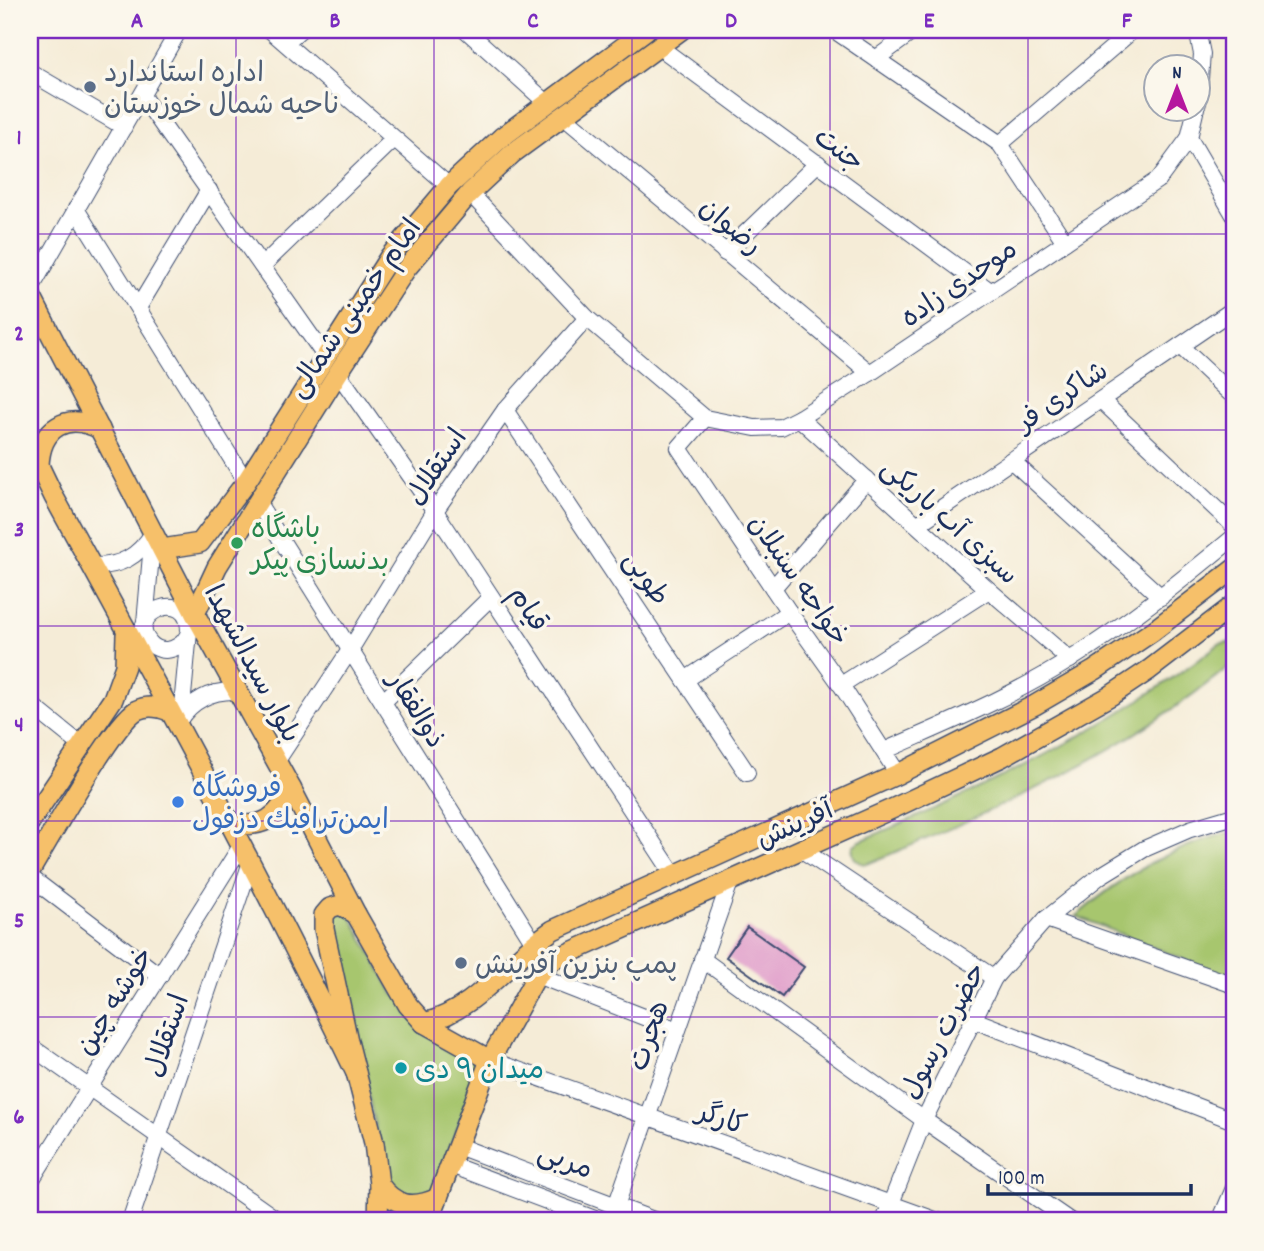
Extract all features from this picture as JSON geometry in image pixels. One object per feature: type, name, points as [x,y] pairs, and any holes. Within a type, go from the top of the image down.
[{"type":"main road","name":"امام خمینی شمالی","points":[[192,623],[217,567],[406,269],[470,193],[513,153],[681,30]]},
{"type":"main road","name":"امام خمینی شمالی","points":[[200,543],[246,482],[390,256],[449,186],[502,137],[640,31]]},
{"type":"main road","name":"بلوار سیدالشهدا","points":[[30,292],[158,540],[192,623],[237,691],[356,914],[408,1005],[424,1023],[490,1060]]},
{"type":"main road","points":[[39,465],[40,450],[46,436],[58,426],[72,421],[87,423],[100,429]]},
{"type":"main road","points":[[30,447],[92,566],[136,626],[175,718],[305,967],[356,1073]]},
{"type":"main road","points":[[158,540],[200,543],[199,554],[202,560],[217,567]]},
{"type":"main road","name":"آفرینش","points":[[424,1023],[440,1019],[463,1006],[534,943],[553,930],[898,774],[1035,705],[1095,670],[1153,631],[1234,569]]},
{"type":"main road","name":"آفرینش","points":[[429,1221],[490,1060],[537,975],[560,956],[802,850],[1002,757],[1070,720],[1149,670],[1232,611]]},
{"type":"main road","points":[[30,821],[116,694],[136,626]]},
{"type":"main road","points":[[30,871],[100,757],[129,717],[133,708],[132,701],[127,696],[116,694]]},
{"type":"main road","points":[[129,717],[139,709],[151,707],[175,718]]},
{"type":"main road","points":[[230,824],[250,826],[269,820],[283,806],[291,788]]},
{"type":"main road","points":[[356,914],[340,905],[330,908],[324,915],[324,929],[374,1143],[379,1184],[378,1221]]},
{"type":"main road","points":[[585,916],[597,940]]},
{"type":"main road","points":[[379,1184],[387,1196],[406,1204],[415,1205],[438,1198]]},
{"type":"street","points":[[30,292],[179,30]]},
{"type":"street","points":[[270,30],[449,186]]},
{"type":"street","points":[[286,42],[300,30]]},
{"type":"street","points":[[466,30],[547,103]]},
{"type":"street","points":[[834,30],[1000,144],[1065,242]]},
{"type":"street","points":[[877,58],[915,30]]},
{"type":"street","points":[[1000,144],[1133,30]]},
{"type":"street","points":[[1197,30],[1202,52]]},
{"type":"street","name":"جنت","points":[[658,46],[990,291]]},
{"type":"street","points":[[30,72],[124,127]]},
{"type":"street","points":[[142,96],[325,356]]},
{"type":"street","name":"رضوان","points":[[563,116],[870,373]]},
{"type":"street","name":"موحدی زاده","points":[[705,418],[755,428],[781,427],[799,418],[1159,179],[1189,138],[1193,122]]},
{"type":"street","points":[[1189,138],[1234,215]]},
{"type":"street","points":[[262,266],[394,139]]},
{"type":"street","points":[[725,253],[818,163]]},
{"type":"street","points":[[138,308],[209,190]]},
{"type":"street","points":[[470,193],[587,318],[705,418]]},
{"type":"street","points":[[76,209],[246,482]]},
{"type":"street","name":"شاکری فر","points":[[918,524],[1234,309]]},
{"type":"street","name":"استقلال","points":[[276,762],[350,650],[435,511],[505,410],[587,318]]},
{"type":"street","points":[[1180,346],[1234,397]]},
{"type":"street","name":"قیام","points":[[338,373],[435,511],[674,875]]},
{"type":"street","points":[[1101,400],[1234,526]]},
{"type":"street","name":"طوبی","points":[[505,410],[747,773]]},
{"type":"street","name":"خواجه سنبلان","points":[[705,418],[679,448],[841,685],[898,774]]},
{"type":"street","name":"سبزی آب باریکی","points":[[799,418],[1070,660]]},
{"type":"street","points":[[1011,460],[1161,597]]},
{"type":"street","points":[[773,588],[867,479]]},
{"type":"street","name":"ذوالفقار","points":[[258,503],[534,943]]},
{"type":"street","points":[[884,751],[979,709],[1070,660],[1161,597],[1234,537]]},
{"type":"street","points":[[92,566],[114,565],[158,540]]},
{"type":"street","points":[[136,626],[158,540]]},
{"type":"street","points":[[841,685],[989,590]]},
{"type":"street","points":[[383,702],[491,597]]},
{"type":"street","points":[[136,626],[154,610],[168,606],[182,612],[192,623]]},
{"type":"street","points":[[685,680],[789,612]]},
{"type":"street","points":[[136,626],[145,631],[151,643],[163,650],[177,648],[183,643],[192,623]]},
{"type":"street","points":[[175,718],[192,623]]},
{"type":"street","points":[[175,718],[201,698],[218,692],[237,691]]},
{"type":"street","points":[[30,704],[82,745]]},
{"type":"street","name":"حضرت رسول","points":[[884,1221],[924,1120],[994,978],[1046,919],[1100,876],[1144,849],[1190,829],[1234,816]]},
{"type":"street","name":"خوشه چین","points":[[30,1182],[241,846]]},
{"type":"street","points":[[802,850],[994,978]]},
{"type":"street","name":"استقلال","points":[[130,1221],[250,865]]},
{"type":"street","points":[[30,877],[160,975]]},
{"type":"street","name":"هجرت","points":[[616,1206],[730,882]]},
{"type":"street","points":[[1046,919],[1234,985]]},
{"type":"street","points":[[702,959],[924,1120],[1070,1221]]},
{"type":"street","points":[[537,975],[677,1030]]},
{"type":"street","points":[[974,1020],[1234,1121]]},
{"type":"street","points":[[30,1046],[279,1221]]},
{"type":"street","name":"کارگر","points":[[490,1060],[938,1221]]},
{"type":"street","name":"مربی","points":[[455,1154],[656,1221]]},
{"type":"street","name":"مربی","points":[[455,1154],[600,1221]]},
{"type":"street","points":[[1220,1221],[1234,1188]]},
{"type":"green space","points":[[1228,642],[1234,645],[1233,663],[1149,725],[1104,752],[1011,801],[867,864],[857,861],[854,856],[853,846],[858,842],[1045,755],[1134,703],[1219,644]]},
{"type":"green space","points":[[1234,831],[1234,980],[1076,916],[1113,887],[1150,864],[1189,845]]},
{"type":"green space","points":[[333,913],[349,913],[393,993],[482,1062],[434,1190],[428,1193],[416,1196],[405,1194],[388,1185],[329,918]]},
{"type":"building","points":[[747,927],[804,967],[782,997],[726,957]]},
{"type":"place","name":"اداره استاندارد ناحیه شمال خوزستان","points":[[90,87]]},
{"type":"place","name":"باشگاه بدنسازی پیکر","points":[[237,543]]},
{"type":"place","name":"فروشگاه ايمن‌ترافيك دزفول","points":[[178,802]]},
{"type":"place","name":"پمپ بنزین آفرینش","points":[[461,963]]},
{"type":"place","name":"میدان ۹ دی","points":[[401,1068]]}]
